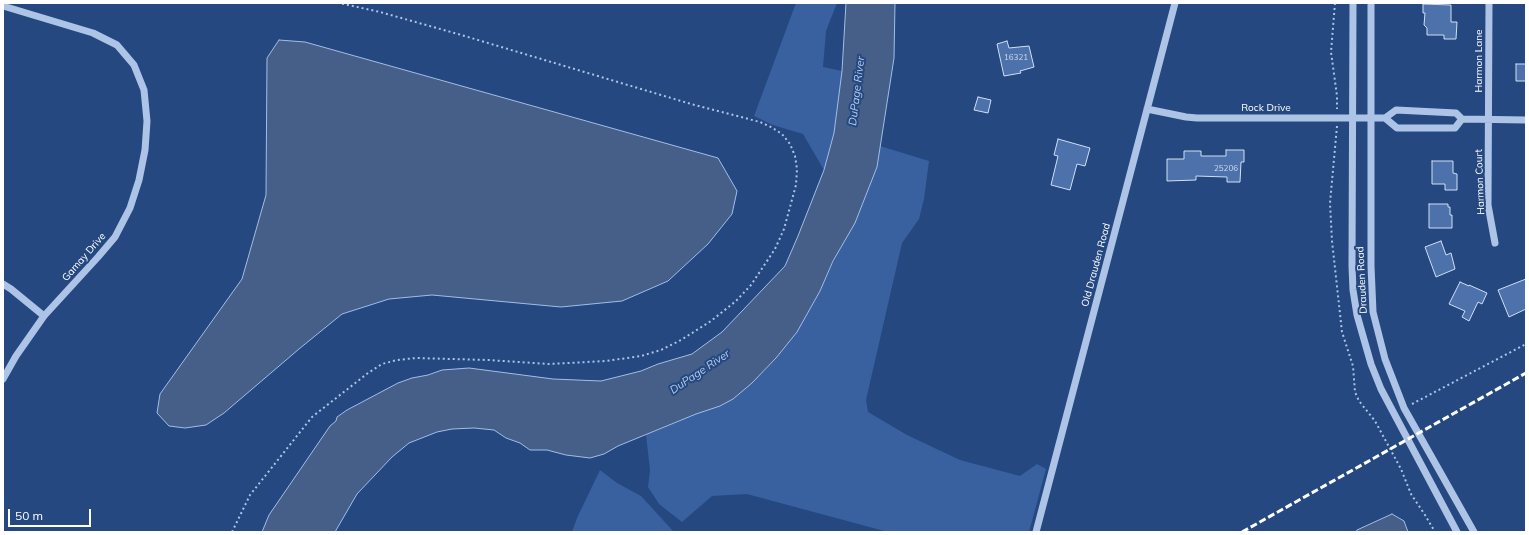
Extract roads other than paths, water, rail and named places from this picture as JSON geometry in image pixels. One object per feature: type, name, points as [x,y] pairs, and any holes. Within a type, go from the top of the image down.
[{"type":"street","name":"Old Drauden Road","points":[[1036,532],[1175,3]]},
{"type":"street","name":"Drauden Road","points":[[1354,3],[1352,266],[1356,315],[1371,364],[1381,389],[1457,532]]},
{"type":"street","name":"Drauden Road","points":[[1371,3],[1370,266],[1373,312],[1385,359],[1404,408],[1474,532]]},
{"type":"street","name":"Harmon Lane","points":[[1489,3],[1489,120]]},
{"type":"street","name":"Gamay Drive","points":[[3,6],[93,33],[118,45],[134,65],[144,90],[148,121],[145,150],[139,180],[130,208],[115,237],[44,316],[16,356],[3,379]]},
{"type":"street","name":"Rock Drive","points":[[1147,109],[1197,118],[1385,118],[1396,110],[1456,113],[1462,120]]},
{"type":"street","name":"Rock Drive","points":[[1385,118],[1397,128],[1455,128],[1462,120],[1526,120]]},
{"type":"street","name":"Harmon Court","points":[[1489,120],[1488,205],[1495,243]]},
{"type":"street","points":[[3,284],[44,316]]},
{"type":"water","name":"DuPage River","points":[[846,3],[895,3],[894,58],[877,167],[855,223],[833,261],[820,291],[797,332],[776,358],[752,383],[733,399],[720,406],[696,414],[618,446],[604,454],[590,458],[566,455],[547,450],[530,450],[520,443],[506,438],[494,430],[474,428],[452,429],[437,432],[409,443],[392,457],[357,494],[335,532],[262,532],[269,515],[330,426],[336,421],[337,417],[347,410],[398,383],[442,370],[469,368],[553,379],[601,381],[641,371],[658,364],[692,354],[722,332],[785,266],[824,170],[834,133],[842,71]]},
{"type":"water","points":[[279,40],[305,42],[718,158],[737,191],[732,214],[708,244],[668,281],[622,301],[561,307],[432,295],[389,299],[342,314],[224,413],[206,425],[185,428],[169,426],[157,413],[160,394],[242,279],[266,195],[267,58]]},
{"type":"water","points":[[1392,514],[1404,521],[1408,532],[1356,532],[1357,530]]},
{"type":"railway","points":[[1242,532],[1526,373]]}]
